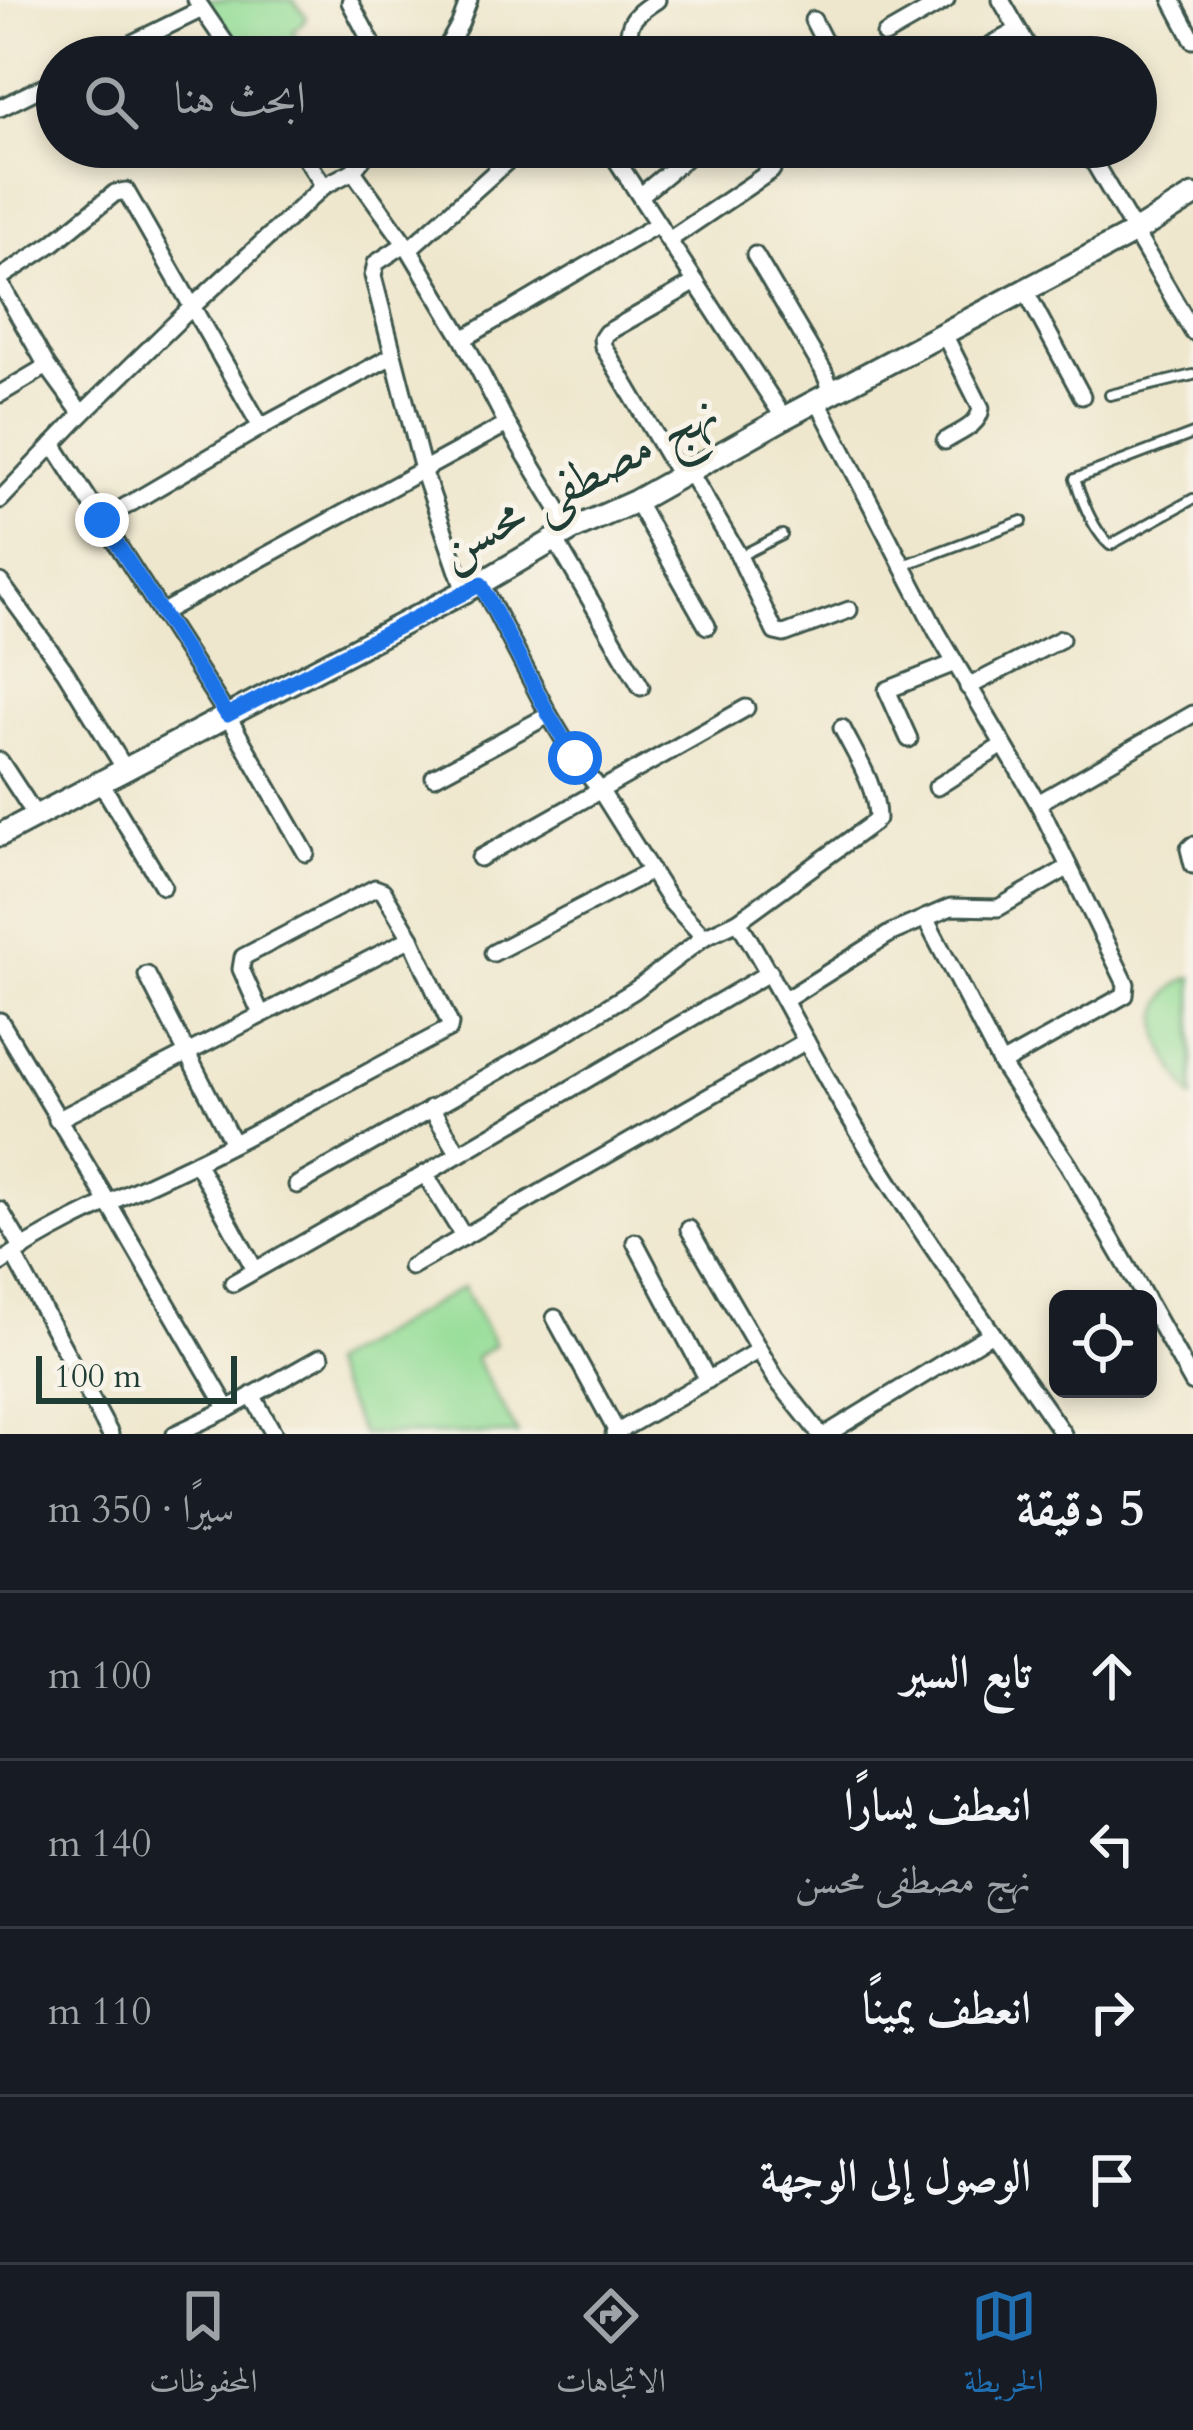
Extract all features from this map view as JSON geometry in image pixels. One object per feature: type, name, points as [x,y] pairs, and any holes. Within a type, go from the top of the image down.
[{"type":"main road","name":"نهج مصطفى محسن","points":[[0,835],[636,501],[1135,232],[1193,196]]},
{"type":"street","points":[[453,36],[469,0]]},
{"type":"street","points":[[630,36],[635,14],[657,0]]},
{"type":"street","points":[[885,35],[946,0]]},
{"type":"street","points":[[1001,0],[1022,36]]},
{"type":"street","points":[[1172,0],[1193,40]]},
{"type":"street","points":[[350,2],[368,36]]},
{"type":"street","points":[[142,36],[199,4],[221,36]]},
{"type":"street","points":[[813,20],[821,36]]},
{"type":"street","points":[[1006,36],[1018,29]]},
{"type":"street","points":[[2,103],[36,89]]},
{"type":"street","points":[[313,168],[325,186]]},
{"type":"street","points":[[0,500],[193,306],[325,186],[355,168]]},
{"type":"street","points":[[496,168],[407,247],[376,263],[373,269],[392,356],[423,470],[473,588],[575,758],[670,901],[704,937]]},
{"type":"street","points":[[622,168],[784,418]]},
{"type":"street","points":[[640,196],[674,168]]},
{"type":"street","points":[[669,240],[773,168]]},
{"type":"street","points":[[1097,168],[1193,332]]},
{"type":"street","points":[[353,171],[464,339],[641,687]]},
{"type":"street","points":[[82,414],[47,366],[0,280],[115,193],[126,191],[261,428]]},
{"type":"street","points":[[464,339],[658,224]]},
{"type":"street","points":[[754,255],[823,370],[826,397],[902,565],[1038,802],[1126,984],[1126,995],[1001,1064]]},
{"type":"street","points":[[696,282],[606,333],[603,346],[739,556],[775,632],[779,635],[849,610]]},
{"type":"street","points":[[1025,290],[1082,396]]},
{"type":"street","points":[[944,334],[981,408],[973,424],[945,441]]},
{"type":"street","points":[[102,520],[392,356]]},
{"type":"street","points":[[0,394],[47,366]]},
{"type":"street","points":[[161,613],[507,424]]},
{"type":"street","points":[[53,444],[227,715],[306,853]]},
{"type":"street","points":[[636,501],[707,626]]},
{"type":"street","points":[[0,582],[65,671],[125,769]]},
{"type":"street","points":[[968,687],[1061,639]]},
{"type":"street","points":[[909,739],[887,690],[955,663]]},
{"type":"street","points":[[480,858],[746,708]]},
{"type":"street","points":[[1038,802],[1193,714]]},
{"type":"street","points":[[434,777],[549,715]]},
{"type":"street","points":[[297,1185],[635,990],[877,819],[867,779],[842,728]]},
{"type":"street","points":[[937,787],[1003,745]]},
{"type":"street","points":[[0,761],[36,816]]},
{"type":"street","points":[[101,783],[164,886]]},
{"type":"street","points":[[1193,845],[1189,849],[1193,865]]},
{"type":"street","points":[[785,1000],[857,953],[925,918],[957,906],[998,908],[1069,867]]},
{"type":"street","points":[[493,953],[651,871]]},
{"type":"street","points":[[12,1255],[449,1029],[450,1019],[411,938],[383,891],[375,888],[242,957],[241,969],[262,1014]]},
{"type":"street","points":[[925,918],[1001,1064],[1068,1164],[1141,1290]]},
{"type":"street","points":[[738,921],[848,1116],[1061,1434]]},
{"type":"street","points":[[57,1120],[411,938]]},
{"type":"street","points":[[233,1283],[770,972]]},
{"type":"street","points":[[147,976],[233,1143]]},
{"type":"street","points":[[0,1021],[228,1409]]},
{"type":"street","points":[[412,1267],[806,1041]]},
{"type":"street","points":[[431,1108],[460,1154]]},
{"type":"street","points":[[196,1162],[254,1268]]},
{"type":"street","points":[[425,1174],[464,1238]]},
{"type":"street","points":[[0,1210],[12,1255],[110,1434]]},
{"type":"street","points":[[689,1229],[776,1378],[824,1434],[992,1333]]},
{"type":"street","points":[[635,1242],[708,1380]]},
{"type":"street","points":[[556,1318],[615,1433],[759,1350]]},
{"type":"street","points":[[1157,1319],[1193,1383]]},
{"type":"street","points":[[175,1434],[321,1357]]},
{"type":"street","points":[[252,1395],[274,1434]]},
{"type":"lane","points":[[1110,394],[1193,375]]},
{"type":"lane","points":[[1193,434],[1075,479],[1094,524],[1110,545],[1193,499]]},
{"type":"lane","points":[[902,565],[1022,521]]},
{"type":"lane","points":[[739,556],[782,535]]},
{"type":"green space","points":[[203,0],[293,0],[307,18],[293,32],[296,36],[228,36]]},
{"type":"green space","points":[[1193,977],[1193,1100],[1161,1040],[1159,1014],[1176,986]]},
{"type":"green space","points":[[463,1287],[495,1345],[475,1358],[518,1434],[362,1434],[328,1364]]},
{"type":"route","points":[[102,520],[227,715],[481,584],[575,758]]}]
